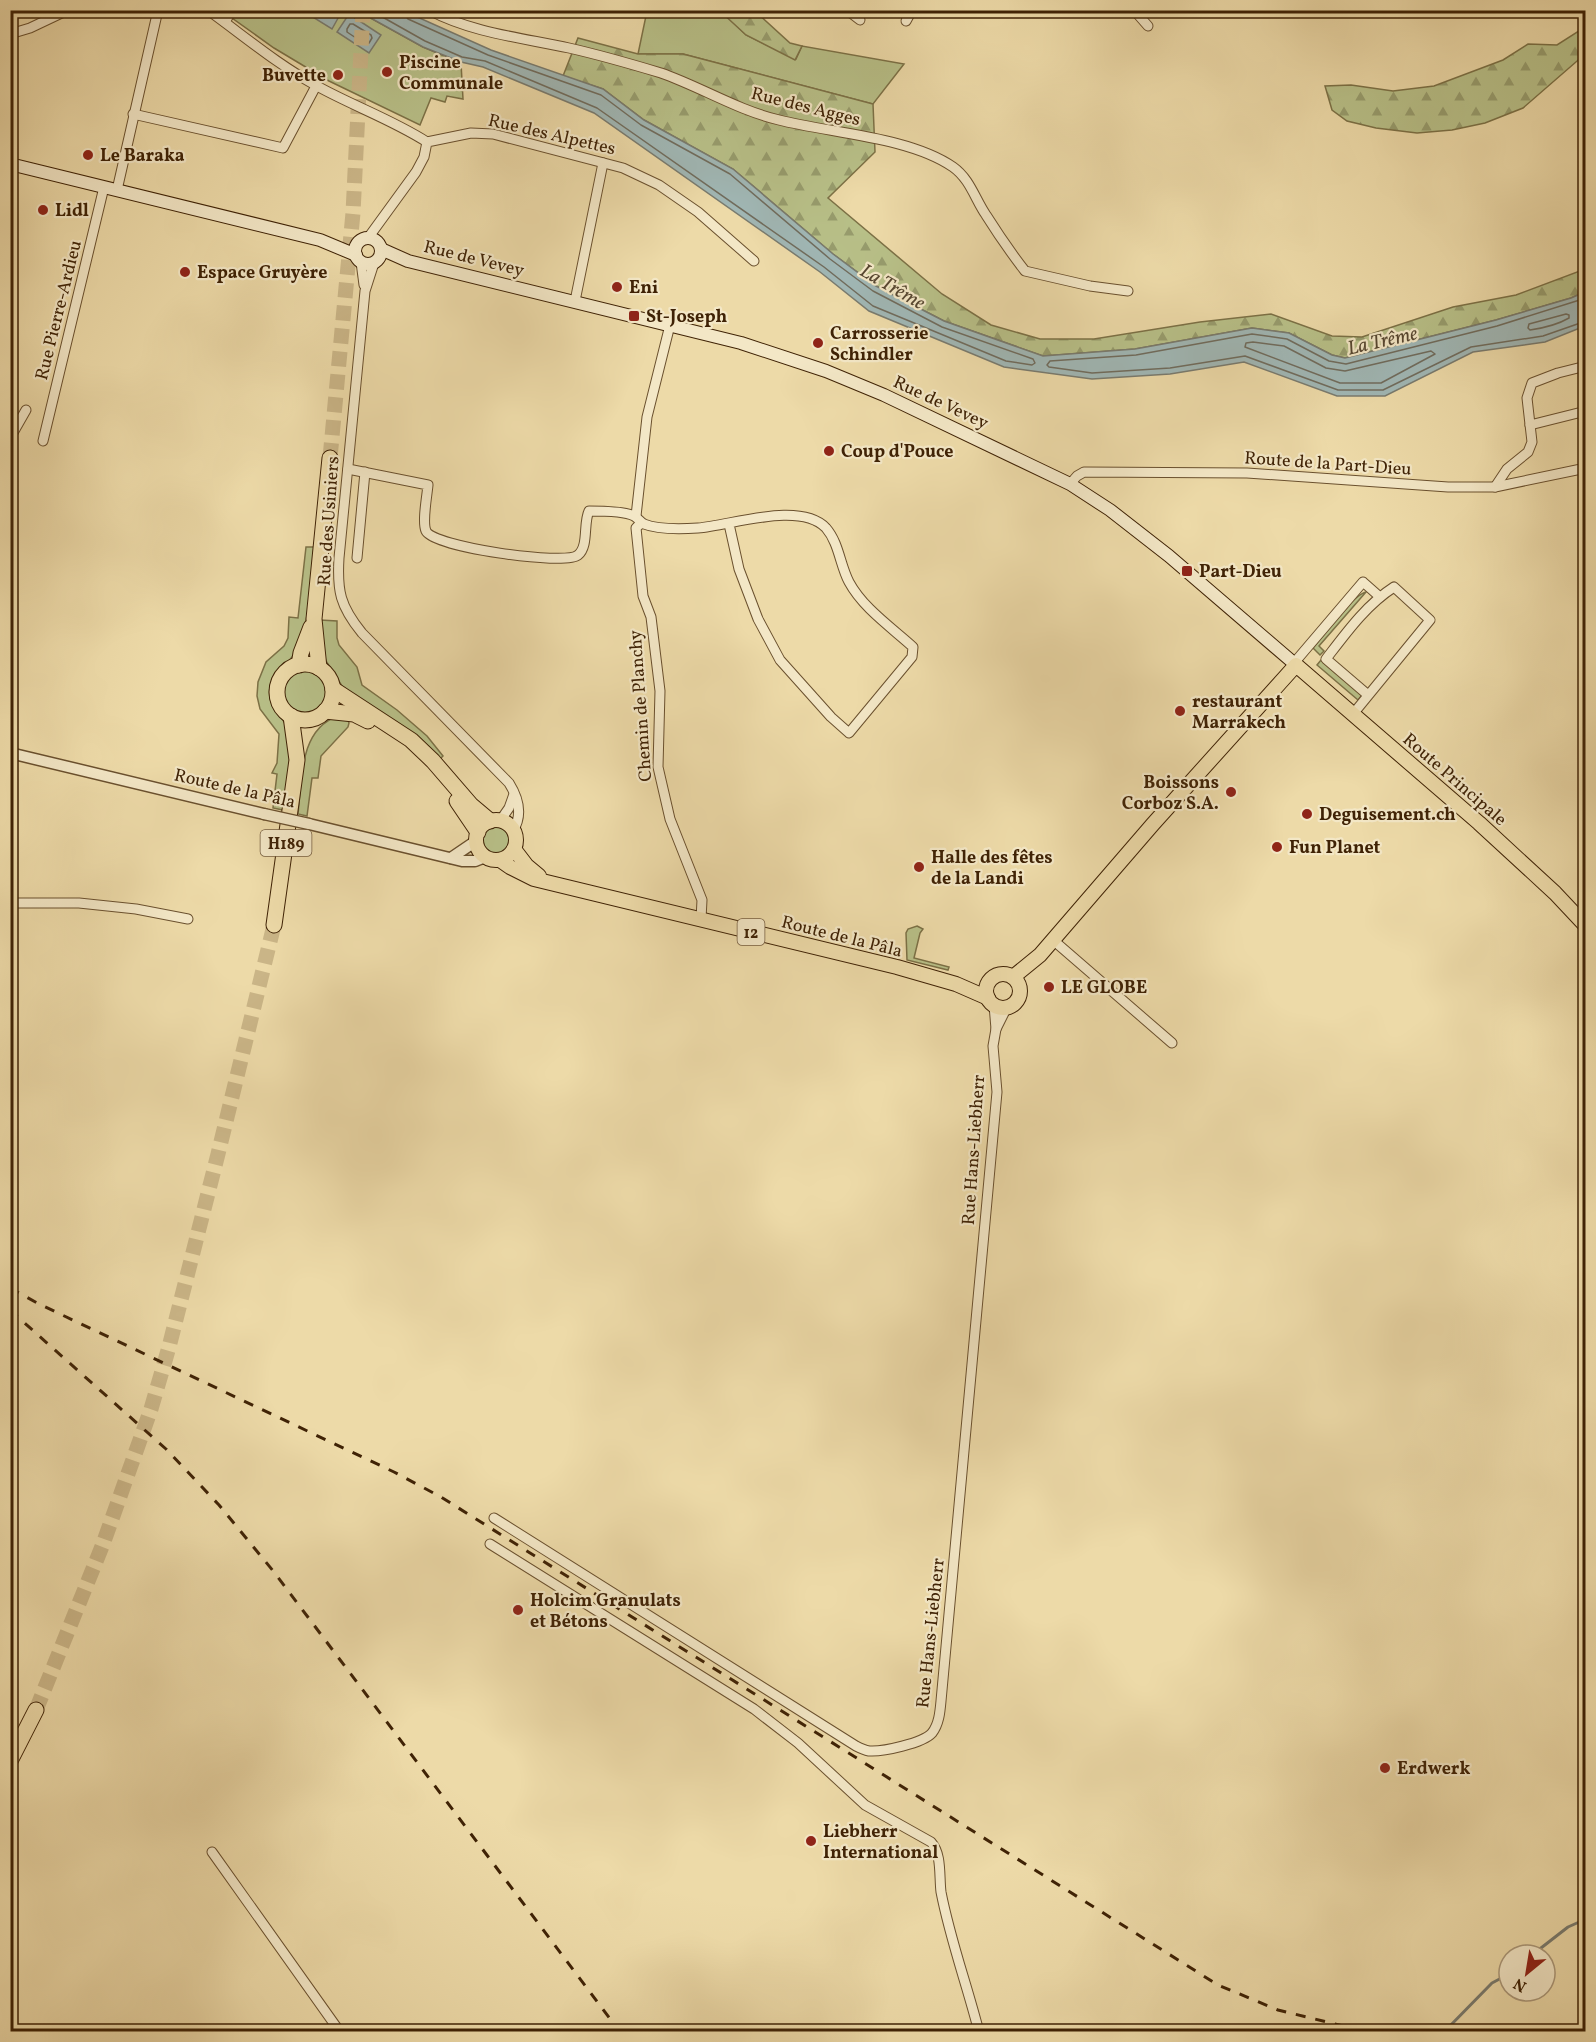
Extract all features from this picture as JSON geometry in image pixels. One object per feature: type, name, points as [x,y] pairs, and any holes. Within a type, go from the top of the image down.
[{"type":"highway","points":[[319,668],[314,619],[330,458]]},
{"type":"highway","points":[[299,665],[301,653],[314,619]]},
{"type":"highway","points":[[319,715],[331,702],[333,689],[328,677],[319,668],[308,664],[299,665],[285,672],[277,689],[280,704],[291,716],[300,720],[334,713],[359,716],[404,745],[443,784],[465,811],[477,836]]},
{"type":"highway","points":[[333,689],[411,740],[433,761],[471,805],[495,821]]},
{"type":"highway","name":"H189","points":[[297,760],[319,715]]},
{"type":"highway","name":"H189","points":[[274,925],[297,760],[291,716]]},
{"type":"highway","points":[[10,1761],[36,1710]]},
{"type":"main road","name":"Rue de Vevey","points":[[10,165],[741,343],[836,375],[891,398],[1070,484],[1138,530],[1295,664]]},
{"type":"main road","name":"Route Principale","points":[[1295,664],[1487,831],[1555,893],[1586,926]]},
{"type":"main road","points":[[1016,983],[1295,664]]},
{"type":"main road","points":[[485,857],[479,850],[477,836],[484,825],[495,821],[508,825],[516,840],[514,849],[500,860]]},
{"type":"main road","name":"Route de la Pâla","points":[[514,849],[530,869],[545,881]]},
{"type":"main road","name":"12","points":[[485,857],[500,860]]},
{"type":"main road","name":"Route de la Pâla","points":[[500,860],[526,876],[956,984],[994,998]]},
{"type":"main road","points":[[1000,975],[1016,983],[1019,996],[1016,1002],[994,998],[992,979],[1000,975]]},
{"type":"street","points":[[10,34],[30,28],[68,10]]},
{"type":"street","name":"Rue Pierre-Ardieu","points":[[43,441],[110,188],[133,114],[158,10]]},
{"type":"street","points":[[208,10],[291,71],[427,142],[424,157],[368,253]]},
{"type":"street","points":[[225,22],[232,10]]},
{"type":"street","name":"Rue des Agges","points":[[429,10],[478,29],[570,48],[660,73],[701,88],[736,106],[777,120],[895,143],[930,155],[954,167],[971,185],[985,214],[1025,271],[1090,286],[1128,291]]},
{"type":"street","points":[[848,10],[860,20]]},
{"type":"street","points":[[906,21],[912,10]]},
{"type":"street","points":[[1134,10],[1148,26]]},
{"type":"street","points":[[133,114],[283,148],[316,86]]},
{"type":"street","name":"Rue des Alpettes","points":[[427,142],[471,133],[493,134],[623,168],[659,185],[698,212],[754,261]]},
{"type":"street","points":[[575,301],[603,163]]},
{"type":"street","name":"Rue des Usiniers","points":[[368,253],[338,574],[340,596],[345,609],[362,633],[498,769],[509,783],[520,808],[519,820],[513,831]]},
{"type":"street","name":"Chemin de Planchy","points":[[670,325],[647,417],[636,528],[643,596],[651,617],[660,691],[658,767],[670,819],[702,900],[701,919]]},
{"type":"street","points":[[1495,487],[1507,469],[1528,453],[1532,442],[1527,398],[1532,383],[1586,366]]},
{"type":"street","points":[[10,438],[26,410]]},
{"type":"street","points":[[1530,424],[1586,411]]},
{"type":"street","name":"Route de la Part-Dieu","points":[[1070,484],[1084,472],[1247,473],[1448,487],[1495,487],[1586,468]]},
{"type":"street","points":[[348,469],[428,485],[426,531],[433,538],[471,549],[547,559],[571,558],[578,555],[583,548],[586,518],[589,511],[629,514],[638,520],[672,528],[697,528],[790,514],[816,521],[834,540],[843,572],[850,585],[864,602],[913,646],[912,657],[849,733],[831,717],[780,660],[758,619],[739,569],[729,524]]},
{"type":"street","points":[[357,558],[365,472]]},
{"type":"street","points":[[1295,664],[1363,582],[1380,597]]},
{"type":"street","points":[[1353,714],[1430,620],[1394,587],[1358,618],[1326,658],[1368,695]]},
{"type":"street","name":"Route de la Pâla","points":[[10,753],[462,861],[475,861],[485,857]]},
{"type":"street","points":[[495,821],[509,808],[514,794]]},
{"type":"street","points":[[451,858],[477,836]]},
{"type":"street","points":[[10,903],[79,903],[136,909],[188,919]]},
{"type":"street","points":[[1053,940],[1172,1043]]},
{"type":"street","name":"Rue Hans-Liebherr","points":[[494,1518],[860,1748],[876,1750],[912,1743],[930,1735],[940,1713],[997,1092],[993,1046],[996,1029],[994,998]]},
{"type":"street","points":[[490,1544],[754,1709],[798,1743],[865,1805],[931,1842],[937,1852],[941,1892],[951,1938],[979,2031]]},
{"type":"street","points":[[212,1852],[340,2031]]},
{"type":"green space","points":[[720,10],[746,35],[796,59],[802,46],[904,64],[873,104],[683,54],[638,54],[647,11]]},
{"type":"green space","name":"Piscine Communale","points":[[236,11],[358,11],[423,47],[461,63],[463,99],[447,96],[445,102],[431,98],[420,125],[329,81],[274,48],[232,18]]},
{"type":"green space","points":[[720,11],[755,11],[790,43],[802,46],[795,60],[746,35]]},
{"type":"green space","points":[[1585,25],[1584,55],[1523,108],[1485,123],[1452,130],[1417,133],[1376,128],[1347,121],[1332,110],[1325,86],[1351,85],[1393,91],[1434,86],[1503,60],[1528,44],[1557,45]]},
{"type":"green space","points":[[578,38],[638,54],[683,54],[873,104],[875,152],[828,198],[942,294],[991,325],[1040,339],[1094,339],[1200,322],[1271,314],[1332,336],[1362,337],[1453,307],[1516,295],[1585,269],[1585,292],[1496,320],[1345,358],[1332,355],[1289,333],[1252,328],[1135,349],[1043,356],[944,321],[876,286],[833,254],[733,169],[644,120],[603,89],[563,76]]},
{"type":"green space","points":[[306,547],[314,547],[305,627],[296,651],[274,676],[269,694],[272,705],[285,723],[289,738],[289,769],[283,810],[273,808],[277,774],[272,773],[277,763],[279,734],[260,709],[257,696],[258,682],[266,662],[284,646],[288,638],[289,617],[298,618]]},
{"type":"green space","points":[[1366,592],[1319,646],[1324,651],[1320,655],[1313,648],[1346,608]]},
{"type":"green space","points":[[320,620],[337,621],[339,645],[357,667],[362,685],[397,710],[427,736],[443,756],[439,760],[342,686],[326,661]]},
{"type":"green space","points":[[1321,660],[1362,695],[1358,700],[1317,665]]},
{"type":"green space","points":[[305,670],[320,677],[327,692],[320,707],[305,714],[290,707],[283,692],[290,677]]},
{"type":"green space","points":[[338,716],[347,717],[348,727],[321,756],[318,778],[312,778],[307,816],[298,814],[302,771],[309,744],[325,723]]},
{"type":"green space","points":[[496,826],[506,830],[510,840],[506,850],[496,854],[486,850],[482,840],[486,830]]},
{"type":"green space","points":[[917,926],[923,929],[914,958],[949,967],[948,970],[907,960],[906,933],[908,929]]},
{"type":"water","points":[[342,10],[332,29],[303,11]]},
{"type":"water","points":[[358,11],[404,11],[491,50],[603,89],[644,120],[733,169],[833,254],[876,286],[944,321],[1043,356],[1135,349],[1252,328],[1289,333],[1332,355],[1345,358],[1496,320],[1585,292],[1585,326],[1545,342],[1473,352],[1385,396],[1337,396],[1244,362],[1170,374],[1092,379],[1004,367],[869,311],[820,272],[594,113],[483,67],[461,62],[423,47]]},
{"type":"water","points":[[349,14],[381,35],[369,53],[337,32]]},
{"type":"waterway","points":[[1547,1943],[1568,1927],[1586,1919]]},
{"type":"waterway","points":[[1444,2032],[1497,1980]]},
{"type":"tunnel","points":[[330,458],[353,213],[363,10]]},
{"type":"tunnel","points":[[36,1710],[103,1544],[151,1409],[169,1347],[274,925]]},
{"type":"railway","points":[[10,1288],[39,1304],[394,1472],[441,1497],[1218,1985],[1278,2010],[1368,2032]]},
{"type":"railway","points":[[10,1310],[166,1449],[219,1505],[274,1572],[620,2032]]},
{"type":"place","name":"Piscine Communale","points":[[387,72]]},
{"type":"place","name":"Buvette","points":[[338,75]]},
{"type":"place","name":"Le Baraka","points":[[88,155]]},
{"type":"place","name":"Lidl","points":[[43,210]]},
{"type":"place","name":"Espace Gruyère","points":[[185,272]]},
{"type":"place","name":"Eni","points":[[617,287]]},
{"type":"place","name":"St-Joseph","points":[[634,316]]},
{"type":"place","name":"Carrosserie Schindler","points":[[818,343]]},
{"type":"place","name":"Coup d'Pouce","points":[[829,451]]},
{"type":"place","name":"Part-Dieu","points":[[1187,571]]},
{"type":"place","name":"restaurant Marrakech","points":[[1180,711]]},
{"type":"place","name":"Boissons Corboz S.A.","points":[[1231,792]]},
{"type":"place","name":"Deguisement.ch","points":[[1307,814]]},
{"type":"place","name":"Fun Planet","points":[[1277,847]]},
{"type":"place","name":"Halle des fêtes de la Landi","points":[[919,867]]},
{"type":"place","name":"LE GLOBE","points":[[1049,987]]},
{"type":"place","name":"Holcim Granulats et Bétons","points":[[518,1610]]},
{"type":"place","name":"Erdwerk","points":[[1385,1768]]},
{"type":"place","name":"Liebherr International","points":[[811,1841]]},
{"type":"water label","name":"La Trême","points":[[893,286]]},
{"type":"water label","name":"La Trême","points":[[1382,340]]}]
